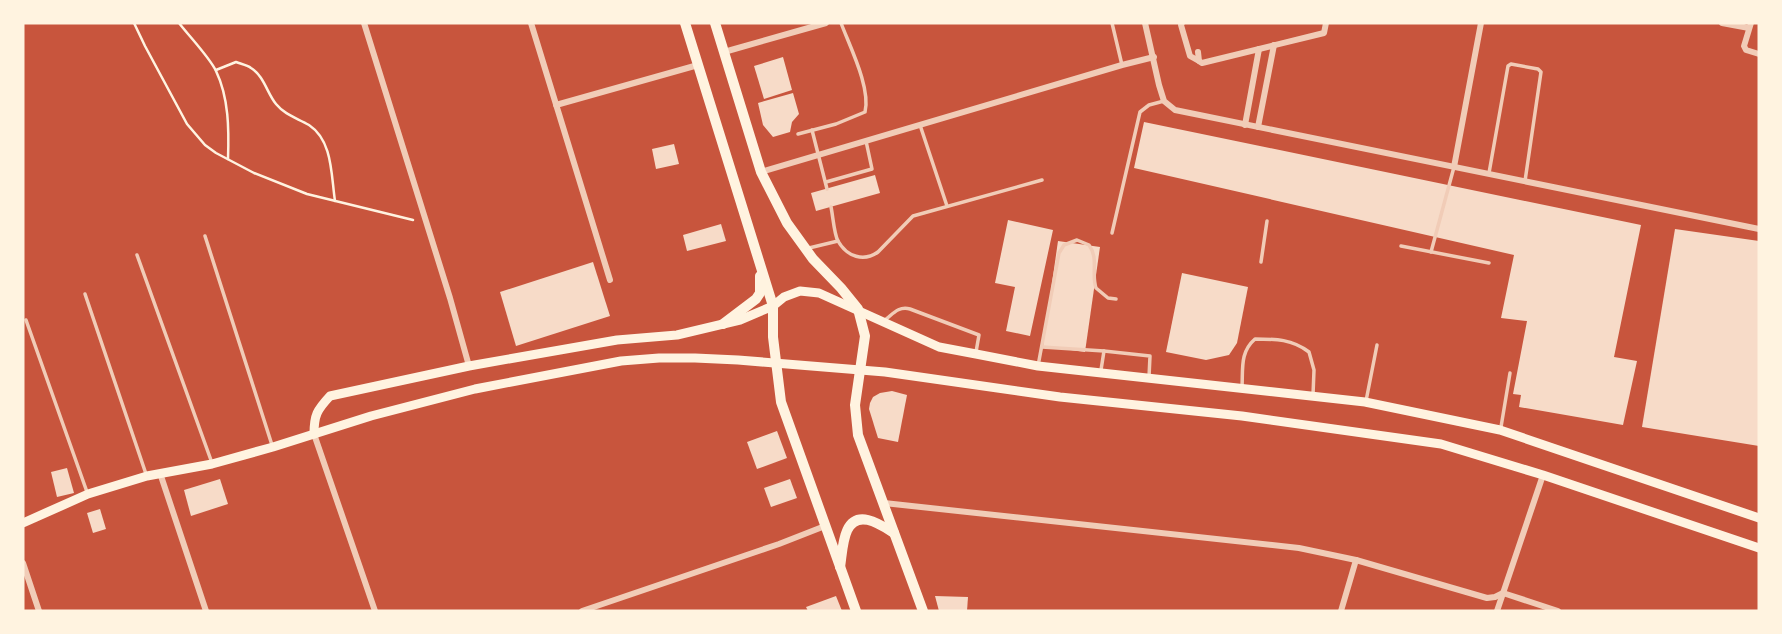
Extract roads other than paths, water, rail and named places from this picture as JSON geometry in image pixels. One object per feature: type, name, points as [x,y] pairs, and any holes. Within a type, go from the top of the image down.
[{"type":"main road","points":[[685,23],[773,306],[773,337],[781,402],[856,611]]},
{"type":"main road","points":[[715,23],[761,172],[787,223],[858,309],[865,336],[855,405],[858,435],[923,611]]},
{"type":"main road","points":[[723,324],[761,293],[757,253]]},
{"type":"main road","points":[[314,434],[314,417],[330,396],[469,366],[617,340],[677,335],[740,320],[800,291],[819,293],[939,347],[1038,366],[1366,402],[1500,430],[1759,518]]},
{"type":"main road","points":[[24,519],[88,494],[147,476],[212,464],[371,416],[475,389],[621,361],[695,358],[861,369],[1059,397],[1256,418],[1441,444],[1543,475],[1759,548]]},
{"type":"main road","points":[[840,569],[845,537],[854,522],[861,519],[871,520],[894,533]]},
{"type":"street","points":[[364,23],[469,366]]},
{"type":"street","points":[[531,23],[610,280]]},
{"type":"street","points":[[724,52],[825,23]]},
{"type":"street","points":[[1145,23],[1158,85],[1164,101],[1175,110],[1759,229]]},
{"type":"street","points":[[1182,23],[1190,56],[1202,62],[1324,33],[1326,23]]},
{"type":"street","points":[[1454,167],[1481,23]]},
{"type":"street","points":[[1722,23],[1750,25],[1744,46],[1746,50],[1759,54]]},
{"type":"street","points":[[1258,127],[1273,45]]},
{"type":"street","points":[[1245,125],[1259,49]]},
{"type":"street","points":[[1198,51],[1199,61]]},
{"type":"street","points":[[761,172],[1153,57]]},
{"type":"street","points":[[556,104],[698,65]]},
{"type":"street","points":[[314,434],[375,611]]},
{"type":"street","points":[[160,473],[206,611]]},
{"type":"street","points":[[1497,611],[1543,475]]},
{"type":"street","points":[[883,503],[1298,548],[1356,560],[1487,598],[1503,593],[1558,611]]},
{"type":"street","points":[[582,611],[825,526]]},
{"type":"street","points":[[1341,611],[1356,560]]},
{"type":"street","points":[[23,563],[39,611]]},
{"type":"lane","points":[[798,134],[865,113],[867,103],[864,84],[841,23]]},
{"type":"lane","points":[[1112,23],[1122,65]]},
{"type":"lane","points":[[1489,173],[1508,66],[1511,64],[1538,69],[1541,72],[1525,181]]},
{"type":"lane","points":[[1112,233],[1140,112],[1149,105],[1164,101]]},
{"type":"lane","points":[[920,125],[947,206]]},
{"type":"lane","points":[[812,130],[827,189]]},
{"type":"lane","points":[[826,182],[872,169],[866,141]]},
{"type":"lane","points":[[1431,252],[1454,167]]},
{"type":"lane","points":[[831,206],[838,241],[852,256],[860,258],[872,256],[913,216],[1042,180]]},
{"type":"lane","points":[[1261,262],[1267,220]]},
{"type":"lane","points":[[205,236],[273,447]]},
{"type":"lane","points":[[1038,366],[1061,249],[1077,240],[1090,245],[1095,258],[1093,277],[1096,288],[1108,299],[1116,299]]},
{"type":"lane","points":[[806,249],[838,241]]},
{"type":"lane","points":[[1401,246],[1489,263]]},
{"type":"lane","points":[[137,255],[212,464]]},
{"type":"lane","points":[[85,294],[147,476]]},
{"type":"lane","points":[[883,322],[898,309],[906,307],[979,335],[976,354]]},
{"type":"lane","points":[[26,320],[88,494]]},
{"type":"lane","points":[[1242,389],[1243,357],[1247,346],[1255,339],[1274,340],[1298,343],[1309,352],[1314,370],[1313,397]]},
{"type":"lane","points":[[1366,402],[1377,345]]},
{"type":"lane","points":[[1041,347],[1150,356],[1149,379]]},
{"type":"lane","points":[[1101,372],[1104,351]]},
{"type":"lane","points":[[1500,430],[1510,373]]}]
